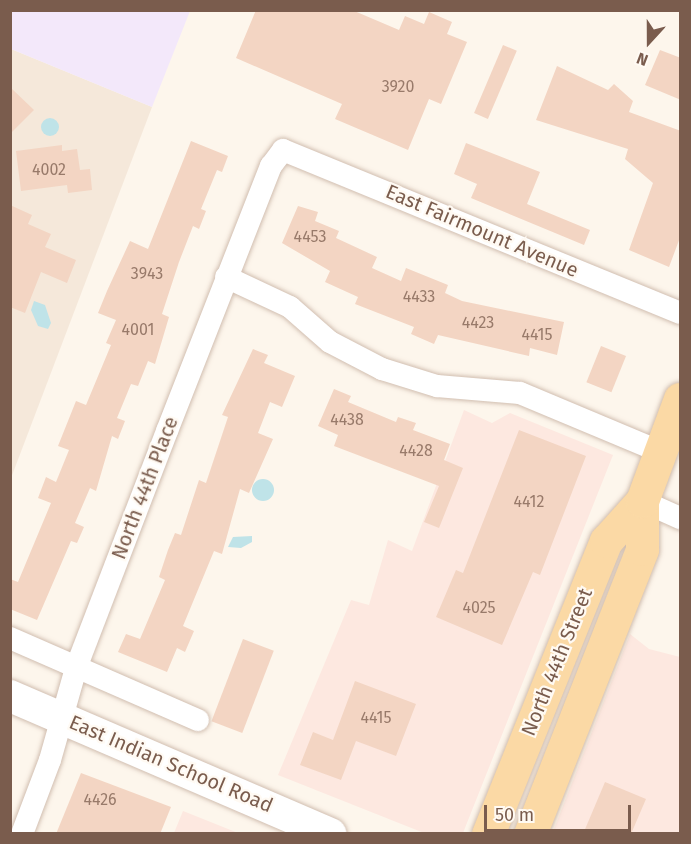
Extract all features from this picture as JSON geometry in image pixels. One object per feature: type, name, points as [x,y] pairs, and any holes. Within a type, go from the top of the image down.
[{"type":"main road","name":"North 44th Street","points":[[488,834],[606,541],[642,501],[681,399]]},
{"type":"main road","name":"North 44th Street","points":[[530,834],[642,549],[642,501]]},
{"type":"main road","name":"East Indian School Road","points":[[10,696],[332,834]]},
{"type":"street","name":"North 44th Place","points":[[22,834],[63,718],[76,668],[226,277],[274,158],[283,150]]},
{"type":"street","name":"East Fairmount Avenue","points":[[283,150],[681,313]]},
{"type":"street","points":[[226,277],[290,307],[330,342],[382,369],[437,386],[520,393],[661,452]]},
{"type":"street","points":[[642,501],[681,518]]},
{"type":"street","points":[[10,638],[198,720]]},
{"type":"shaded area","points":[[10,11],[190,11],[152,107],[11,49]]},
{"type":"shaded area","points":[[11,49],[152,107],[11,478]]},
{"type":"shaded area","points":[[464,410],[492,423],[510,413],[613,455],[463,833],[424,833],[278,775],[351,600],[369,605],[388,540],[412,551]]},
{"type":"shaded area","points":[[630,634],[649,649],[680,657],[680,833],[552,834]]},
{"type":"shaded area","points":[[183,811],[238,833],[174,833]]},
{"type":"water","points":[[46,118],[54,118],[59,123],[57,134],[46,136],[41,131],[41,123]]},
{"type":"water","points":[[34,301],[45,305],[51,323],[48,329],[38,326],[31,310]]},
{"type":"water","points":[[263,479],[271,482],[274,490],[271,498],[263,501],[255,498],[252,490],[255,482]]},
{"type":"water","points":[[252,536],[252,542],[241,548],[228,547],[233,537]]},
{"type":"building","points":[[256,10],[352,10],[399,30],[405,16],[424,24],[429,12],[452,22],[447,34],[467,42],[441,104],[429,99],[408,150],[335,119],[342,104],[236,58]]},
{"type":"building","points":[[503,45],[517,51],[488,119],[474,113]]},
{"type":"building","points":[[660,50],[681,58],[681,100],[645,85]]},
{"type":"building","points":[[557,66],[608,90],[614,84],[633,101],[629,112],[681,131],[681,235],[669,267],[629,250],[653,183],[625,159],[628,149],[536,120]]},
{"type":"building","points":[[10,87],[34,110],[10,134]]},
{"type":"building","points":[[191,141],[228,156],[222,172],[217,170],[201,209],[206,211],[199,229],[193,226],[179,262],[162,314],[169,317],[155,364],[148,361],[138,386],[131,384],[117,418],[125,421],[118,439],[112,436],[96,491],[90,488],[75,523],[84,527],[77,543],[71,541],[37,620],[10,609],[10,579],[18,582],[51,503],[38,498],[46,477],[56,482],[69,450],[58,446],[76,401],[86,405],[111,345],[106,343],[116,320],[98,313],[107,291],[130,241],[148,249]]},
{"type":"building","points":[[466,143],[540,172],[527,204],[590,230],[584,245],[471,198],[477,184],[454,174]]},
{"type":"building","points":[[62,145],[62,151],[77,149],[80,170],[90,169],[92,190],[68,193],[67,185],[21,191],[16,151]]},
{"type":"building","points":[[10,205],[32,215],[28,224],[51,234],[45,247],[76,260],[67,283],[41,272],[25,313],[10,307]]},
{"type":"building","points":[[298,206],[318,212],[315,221],[339,231],[336,238],[377,257],[372,268],[401,281],[406,268],[448,285],[445,293],[462,301],[564,322],[557,355],[530,348],[529,356],[438,335],[434,344],[411,334],[414,327],[355,304],[358,297],[325,282],[330,271],[282,243]]},
{"type":"building","points":[[601,346],[626,356],[611,392],[586,382]]},
{"type":"building","points":[[253,349],[268,355],[264,363],[295,376],[282,407],[270,402],[258,433],[273,439],[249,493],[240,489],[222,554],[214,551],[183,626],[194,631],[185,652],[177,648],[167,672],[118,652],[126,634],[140,639],[165,580],[159,577],[168,550],[175,533],[181,535],[199,480],[206,483],[228,417],[222,415]]},
{"type":"building","points":[[334,389],[351,396],[348,402],[396,422],[398,417],[416,423],[413,430],[450,444],[444,460],[463,468],[439,528],[424,522],[439,486],[334,446],[338,435],[318,426]]},
{"type":"building","points":[[519,430],[586,456],[540,575],[533,572],[502,645],[436,617],[456,570],[463,573]]},
{"type":"building","points":[[243,639],[274,651],[242,733],[211,721]]},
{"type":"building","points":[[355,681],[416,704],[396,756],[356,741],[341,780],[300,765],[313,732],[333,740]]},
{"type":"building","points":[[81,773],[171,807],[160,834],[56,834]]},
{"type":"building","points":[[605,782],[646,799],[631,834],[583,834]]}]
